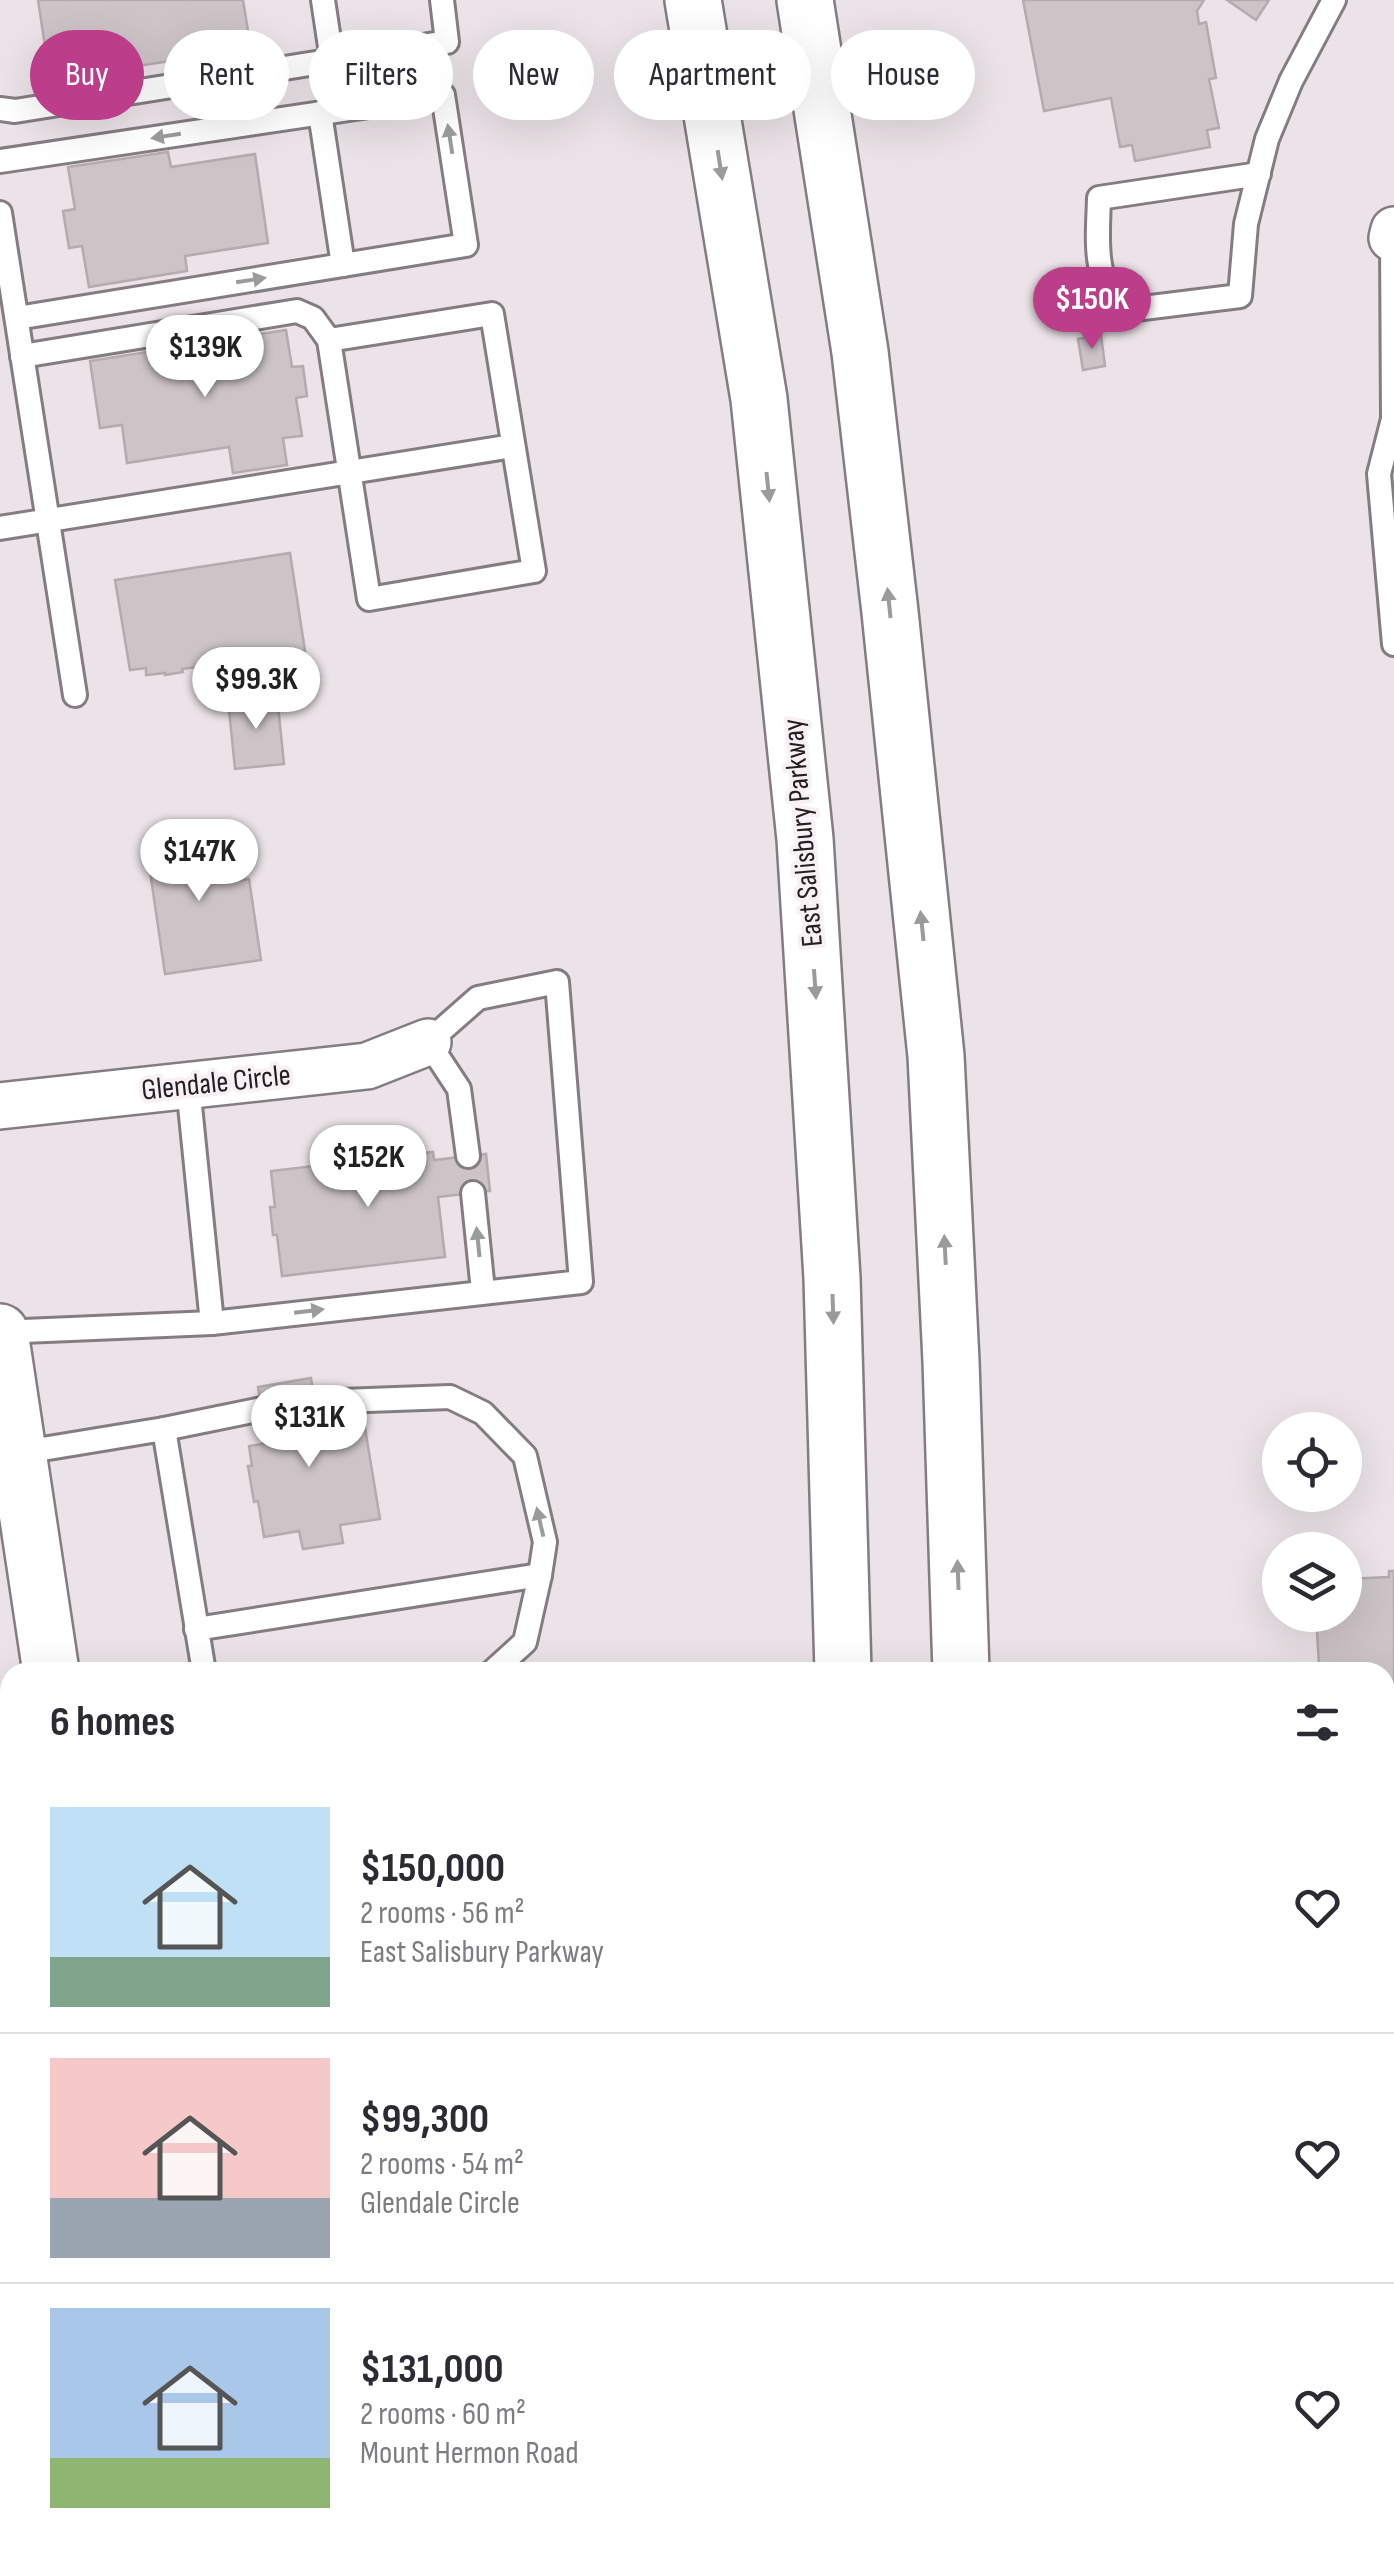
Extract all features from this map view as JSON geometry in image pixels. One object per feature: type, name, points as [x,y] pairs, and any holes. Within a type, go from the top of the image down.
[{"type":"main road","name":"East Salisbury Parkway","points":[[693,0],[759,399],[805,840],[832,1278],[843,1662]]},
{"type":"main road","points":[[806,0],[860,352],[936,1056],[961,1662]]},
{"type":"main road","points":[[0,1332],[49,1662]]},
{"type":"street","name":"Glendale Circle","points":[[0,1106],[366,1066],[428,1042]]},
{"type":"lane","points":[[322,0],[327,30]]},
{"type":"lane","points":[[442,0],[446,30]]},
{"type":"lane","points":[[1258,174],[1099,198],[1098,265],[1114,301],[1127,310],[1240,296],[1246,224],[1268,139],[1291,81],[1334,0]]},
{"type":"lane","points":[[0,109],[15,111],[309,64]]},
{"type":"lane","points":[[0,162],[309,116]]},
{"type":"lane","points":[[321,120],[343,265]]},
{"type":"lane","points":[[16,318],[466,245],[447,120]]},
{"type":"lane","points":[[0,213],[6,290],[16,318],[75,695]]},
{"type":"lane","points":[[1393,234],[1393,419],[1379,474],[1394,644]]},
{"type":"lane","points":[[22,356],[297,311],[313,318],[330,340],[369,599],[534,570],[492,314],[330,340]]},
{"type":"lane","points":[[0,528],[513,446]]},
{"type":"lane","points":[[0,1332],[212,1322],[581,1282],[557,982],[478,998],[428,1042],[459,1089],[468,1156]]},
{"type":"lane","points":[[188,1086],[212,1322]]},
{"type":"lane","points":[[473,1193],[483,1291]]},
{"type":"lane","points":[[314,1402],[450,1397],[483,1413],[525,1456],[545,1542],[525,1642],[503,1662]]},
{"type":"lane","points":[[18,1453],[164,1430],[262,1409]]},
{"type":"lane","points":[[164,1430],[202,1662]]},
{"type":"lane","points":[[196,1629],[540,1575]]},
{"type":"building","points":[[38,0],[243,0],[248,30],[164,30],[164,62],[144,65],[144,30],[43,30]]},
{"type":"building","points":[[1023,0],[1204,0],[1197,11],[1199,24],[1206,22],[1216,78],[1209,79],[1219,128],[1207,130],[1210,147],[1135,161],[1132,145],[1120,147],[1111,98],[1044,111]]},
{"type":"building","points":[[1227,0],[1269,0],[1256,20]]},
{"type":"building","points":[[168,152],[171,167],[255,154],[268,243],[185,256],[187,271],[89,287],[82,246],[69,248],[63,211],[75,209],[68,167]]},
{"type":"building","points":[[286,330],[292,367],[303,366],[307,396],[296,398],[302,436],[283,438],[287,465],[233,473],[229,447],[127,463],[122,425],[100,428],[90,361]]},
{"type":"building","points":[[1101,335],[1105,366],[1083,370],[1078,339]]},
{"type":"building","points":[[290,553],[305,651],[273,659],[272,655],[232,661],[233,665],[182,669],[183,672],[165,675],[146,675],[146,668],[130,670],[115,580]]},
{"type":"building","points":[[277,695],[284,764],[235,769],[228,700]]},
{"type":"building","points":[[214,827],[222,883],[249,879],[261,960],[165,974],[145,837]]},
{"type":"building","points":[[433,1152],[434,1160],[486,1154],[490,1191],[438,1197],[445,1257],[282,1276],[270,1207],[275,1207],[271,1171]]},
{"type":"building","points":[[311,1378],[320,1436],[365,1428],[380,1519],[340,1525],[343,1543],[303,1549],[299,1531],[264,1537],[248,1466],[252,1466],[249,1446],[268,1443],[258,1387]]},
{"type":"building","points":[[1389,1571],[1394,1571],[1394,1662],[1319,1662],[1317,1632],[1362,1632],[1362,1578],[1389,1577]]}]
